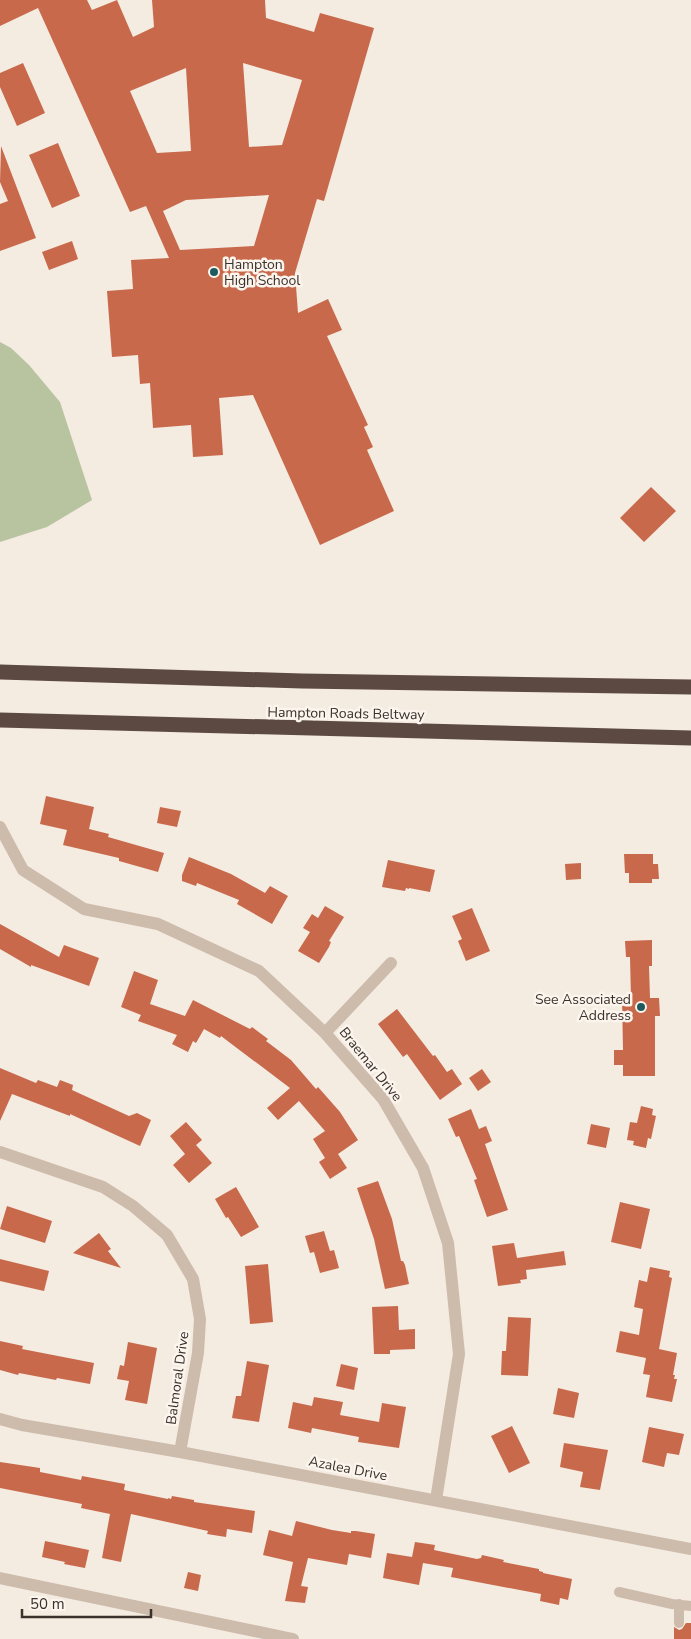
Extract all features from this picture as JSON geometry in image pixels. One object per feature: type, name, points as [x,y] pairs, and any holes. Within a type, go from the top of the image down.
[{"type":"highway","points":[[0,672],[312,681],[691,687]]},
{"type":"highway","name":"Hampton Roads Beltway","points":[[0,720],[691,738]]},
{"type":"street","name":"Braemar Drive","points":[[0,827],[23,870],[84,909],[158,924],[258,971],[325,1032],[384,1100],[423,1168],[448,1243],[459,1354],[436,1500]]},
{"type":"street","points":[[325,1032],[390,963]]},
{"type":"street","name":"Balmoral Drive","points":[[0,1152],[103,1187],[133,1206],[167,1235],[193,1279],[200,1319],[198,1353],[180,1452]]},
{"type":"street","name":"Azalea Drive","points":[[0,1419],[22,1425],[180,1452],[691,1549]]},
{"type":"street","points":[[0,1578],[290,1639]]},
{"type":"lane","points":[[619,1592],[691,1606]]},
{"type":"lane","points":[[679,1604],[679,1623]]},
{"type":"green space","points":[[0,342],[11,348],[29,365],[60,402],[92,500],[47,527],[0,542]]},
{"type":"building","name":"Hampton High School","points":[[0,0],[87,0],[92,10],[117,0],[133,37],[154,27],[152,0],[265,0],[266,18],[314,32],[320,13],[374,28],[324,201],[317,199],[295,273],[298,313],[328,299],[342,330],[327,336],[368,425],[364,427],[373,447],[367,450],[394,511],[320,545],[253,395],[219,398],[223,455],[193,457],[191,425],[153,428],[150,383],[140,384],[138,355],[112,357],[107,291],[133,289],[131,260],[169,258],[146,206],[130,212],[38,8],[0,26]],"holes":[[[243,63],[302,80],[282,145],[249,147]],[[186,68],[191,151],[157,153],[130,91]],[[269,195],[254,246],[180,250],[163,211],[186,200]]]},
{"type":"building","points":[[23,63],[45,113],[17,126],[0,87],[0,73]]},
{"type":"building","points":[[58,143],[80,196],[52,208],[29,155]]},
{"type":"building","points":[[1,146],[36,238],[0,251],[0,204],[8,201],[0,182]]},
{"type":"building","points":[[72,241],[78,259],[49,270],[42,252]]},
{"type":"building","points":[[651,487],[676,511],[644,542],[620,518]]},
{"type":"building","points":[[46,796],[94,807],[89,829],[109,834],[108,837],[164,853],[158,872],[119,861],[119,858],[63,845],[67,830],[40,824]]},
{"type":"building","points":[[160,807],[181,811],[177,827],[157,823]]},
{"type":"building","points":[[624,854],[653,854],[653,864],[658,864],[659,879],[652,879],[652,883],[629,883],[629,873],[625,873]]},
{"type":"building","points":[[189,857],[231,874],[265,893],[270,886],[288,896],[272,924],[237,904],[239,900],[197,883],[196,886],[182,881],[182,875]]},
{"type":"building","points":[[388,860],[435,870],[430,892],[409,888],[406,888],[405,891],[382,887]]},
{"type":"building","points":[[581,863],[581,879],[566,880],[565,864]]},
{"type":"building","points":[[325,906],[344,917],[329,941],[331,942],[329,947],[319,963],[298,951],[310,932],[303,928],[312,914],[318,918]]},
{"type":"building","points":[[472,908],[490,951],[466,961],[458,941],[462,939],[452,916]]},
{"type":"building","points":[[0,924],[59,957],[64,945],[99,958],[89,986],[31,965],[31,967],[0,949]]},
{"type":"building","points":[[652,940],[652,966],[649,966],[650,998],[659,998],[660,1016],[655,1016],[655,1076],[623,1076],[623,1065],[614,1065],[614,1050],[623,1050],[622,998],[631,998],[630,957],[626,957],[625,941]]},
{"type":"building","points":[[134,971],[158,980],[150,1004],[185,1016],[193,1000],[250,1029],[252,1027],[268,1039],[266,1041],[291,1060],[316,1089],[318,1087],[340,1112],[358,1140],[338,1154],[347,1168],[330,1179],[319,1162],[325,1158],[313,1139],[325,1131],[299,1101],[278,1120],[267,1108],[290,1088],[221,1036],[220,1038],[204,1029],[196,1043],[193,1041],[188,1052],[172,1044],[177,1035],[138,1021],[141,1015],[121,1007]]},
{"type":"building","points":[[397,1009],[433,1056],[435,1055],[447,1072],[452,1069],[462,1084],[440,1100],[407,1054],[403,1057],[378,1024]]},
{"type":"building","points":[[0,1068],[36,1083],[38,1080],[57,1087],[60,1080],[73,1085],[72,1090],[129,1116],[137,1113],[151,1120],[140,1146],[70,1114],[70,1116],[12,1094],[0,1121]]},
{"type":"building","points":[[482,1069],[491,1082],[478,1091],[469,1078]]},
{"type":"building","points":[[641,1106],[653,1109],[652,1115],[656,1116],[651,1139],[648,1138],[646,1148],[633,1145],[634,1141],[627,1140],[630,1122],[637,1123]]},
{"type":"building","points":[[471,1109],[479,1129],[486,1126],[492,1141],[485,1144],[508,1210],[487,1217],[474,1180],[477,1179],[459,1136],[456,1137],[448,1119]]},
{"type":"building","points":[[186,1122],[202,1140],[196,1145],[212,1163],[189,1183],[173,1165],[185,1154],[170,1136]]},
{"type":"building","points":[[591,1124],[610,1128],[606,1148],[587,1144]]},
{"type":"building","points":[[378,1181],[392,1219],[401,1261],[405,1265],[409,1284],[385,1289],[374,1239],[357,1188]]},
{"type":"building","points":[[236,1187],[259,1227],[241,1237],[228,1217],[226,1218],[215,1199]]},
{"type":"building","points":[[620,1202],[650,1209],[641,1249],[611,1242]]},
{"type":"building","points":[[7,1206],[52,1221],[45,1243],[0,1229]]},
{"type":"building","points":[[324,1231],[330,1251],[334,1250],[339,1268],[320,1273],[314,1252],[310,1253],[305,1236]]},
{"type":"building","points":[[99,1233],[111,1249],[108,1251],[121,1268],[73,1253]]},
{"type":"building","points":[[514,1243],[517,1258],[564,1251],[566,1265],[526,1270],[527,1279],[520,1280],[521,1283],[498,1286],[492,1246]]},
{"type":"building","points":[[0,1259],[49,1271],[44,1291],[0,1281]]},
{"type":"building","points":[[268,1264],[273,1322],[250,1324],[245,1266]]},
{"type":"building","points":[[650,1267],[670,1271],[669,1277],[672,1278],[659,1349],[677,1353],[673,1375],[675,1375],[674,1379],[677,1379],[672,1402],[646,1397],[650,1375],[643,1374],[646,1358],[616,1352],[620,1331],[639,1335],[643,1309],[634,1307],[639,1280],[647,1282]]},
{"type":"building","points":[[398,1306],[399,1330],[415,1329],[415,1349],[390,1350],[390,1354],[374,1354],[372,1307]]},
{"type":"building","points":[[508,1317],[531,1318],[528,1376],[501,1375],[502,1351],[506,1351]]},
{"type":"building","points":[[0,1341],[23,1346],[22,1349],[94,1363],[90,1384],[19,1373],[18,1375],[0,1370]]},
{"type":"building","points":[[128,1342],[157,1348],[147,1404],[125,1400],[129,1381],[117,1379],[120,1365],[124,1366]]},
{"type":"building","points":[[247,1361],[269,1365],[259,1422],[232,1418],[236,1396],[241,1396]]},
{"type":"building","points":[[341,1364],[358,1368],[354,1390],[336,1386]]},
{"type":"building","points":[[558,1388],[579,1393],[574,1418],[553,1414]]},
{"type":"building","points":[[314,1397],[343,1402],[340,1415],[379,1422],[382,1403],[406,1407],[399,1448],[358,1442],[359,1437],[312,1428],[311,1433],[288,1428],[293,1402],[312,1406]]},
{"type":"building","points":[[512,1426],[530,1463],[509,1473],[491,1436]]},
{"type":"building","points":[[649,1427],[684,1434],[679,1455],[667,1453],[664,1467],[642,1462]]},
{"type":"building","points":[[564,1443],[608,1450],[600,1490],[580,1487],[583,1472],[560,1467]]},
{"type":"building","points":[[0,1462],[40,1468],[40,1472],[81,1480],[82,1476],[125,1484],[124,1490],[168,1499],[171,1499],[172,1496],[194,1500],[194,1502],[255,1511],[252,1533],[227,1529],[226,1537],[207,1534],[208,1531],[131,1514],[121,1562],[102,1558],[110,1514],[81,1508],[82,1504],[0,1488]]},
{"type":"building","points":[[296,1521],[332,1530],[375,1534],[371,1558],[349,1554],[347,1565],[308,1558],[301,1586],[308,1587],[305,1603],[285,1601],[293,1562],[263,1555],[269,1530],[292,1536]]},
{"type":"building","points":[[45,1541],[89,1550],[85,1568],[42,1557]]},
{"type":"building","points":[[415,1542],[435,1545],[434,1550],[477,1559],[481,1558],[482,1555],[504,1560],[503,1562],[539,1569],[543,1573],[572,1579],[568,1600],[560,1598],[559,1605],[540,1601],[541,1594],[451,1577],[453,1568],[423,1563],[419,1585],[383,1578],[387,1553],[412,1557]]},
{"type":"building","points":[[188,1572],[201,1575],[198,1591],[184,1588]]},
{"type":"building","points":[[686,1623],[691,1623],[691,1639],[674,1639],[674,1627],[679,1630],[682,1629]]},
{"type":"place","name":"Hampton High School","points":[[214,272]]},
{"type":"place","name":"See Associated Address","points":[[641,1007]]}]
